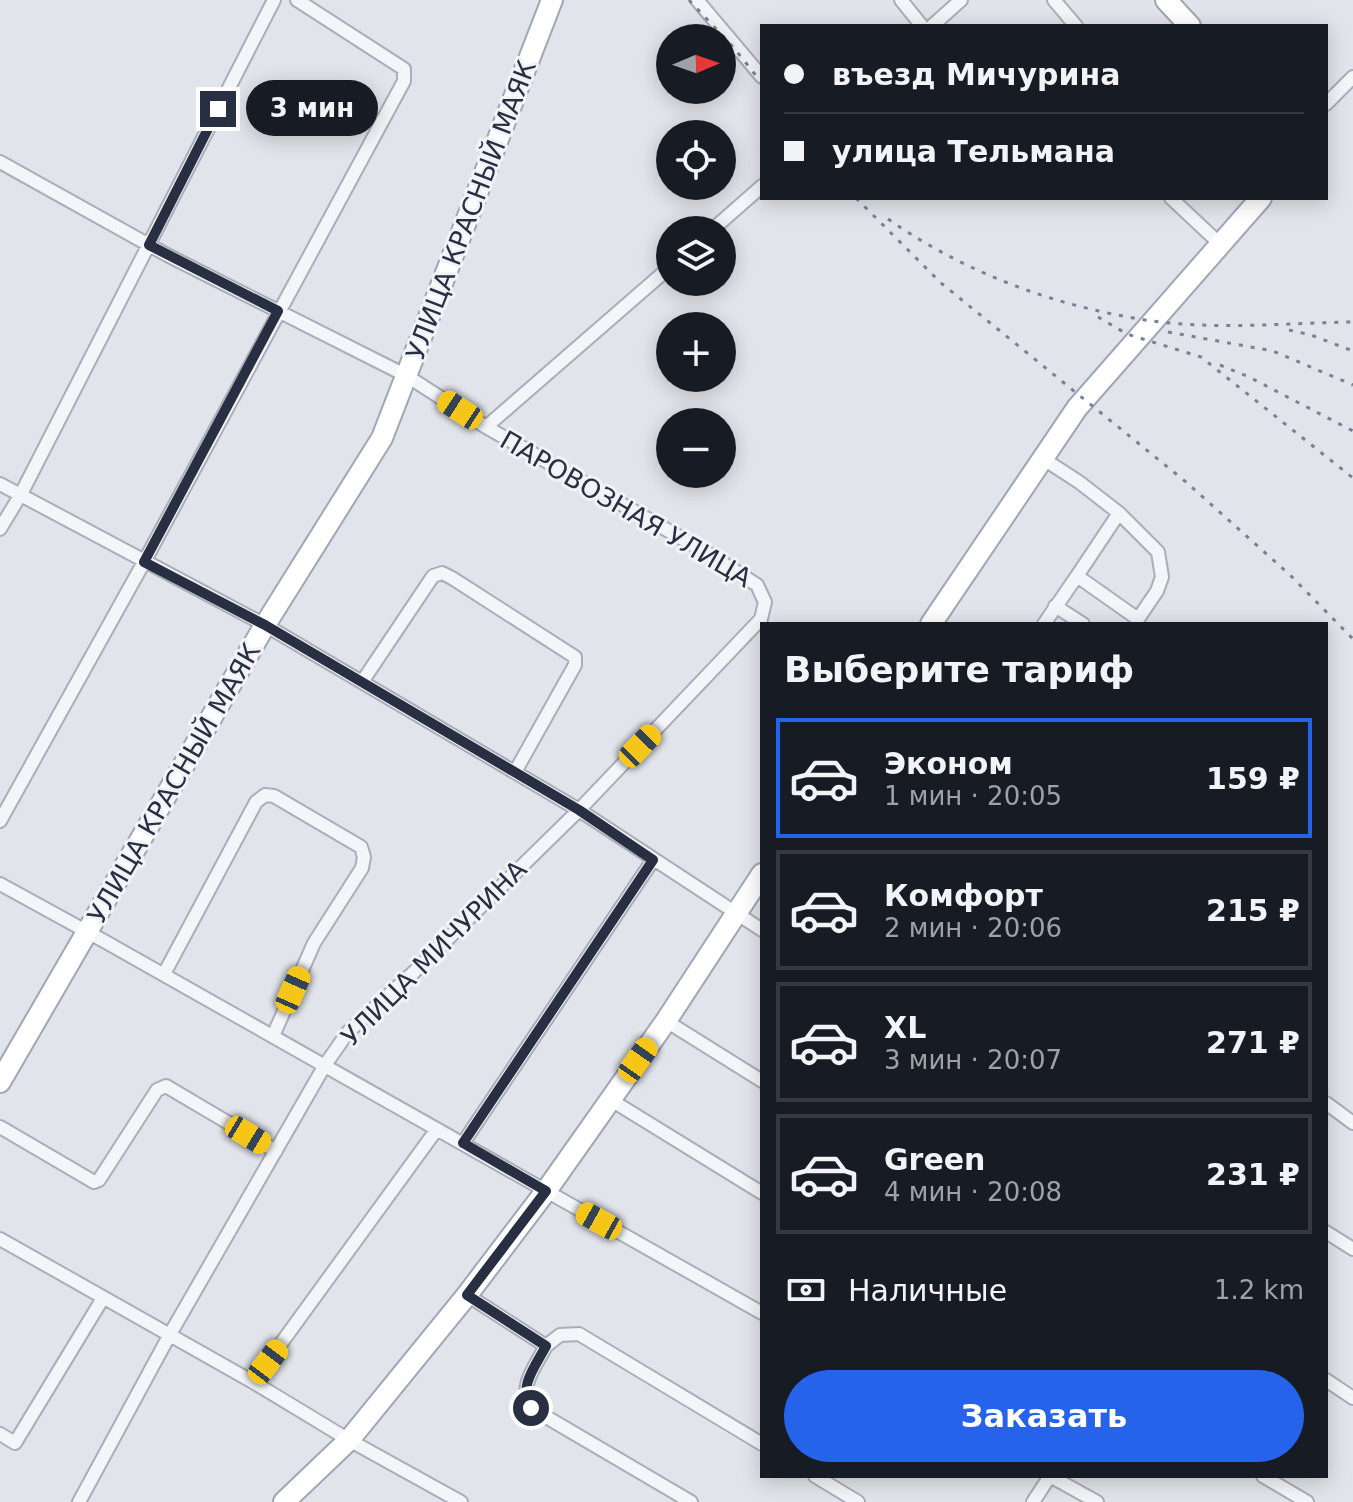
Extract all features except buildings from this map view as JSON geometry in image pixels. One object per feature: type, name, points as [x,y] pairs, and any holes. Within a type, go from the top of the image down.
[{"type":"main road","name":"УЛИЦА КРАСНЫЙ МАЯК","points":[[0,1082],[265,625],[382,438],[552,0]]},
{"type":"main road","points":[[1166,0],[1188,24]]},
{"type":"main road","points":[[932,622],[1077,408],[1259,200]]},
{"type":"main road","points":[[284,1502],[349,1440],[467,1295],[611,1100],[760,877]]},
{"type":"street","points":[[0,529],[21,494],[274,0]]},
{"type":"street","points":[[0,821],[404,81],[404,69],[395,62],[297,0]]},
{"type":"street","points":[[697,0],[760,75]]},
{"type":"street","points":[[901,0],[920,24]]},
{"type":"street","points":[[934,24],[961,0]]},
{"type":"street","points":[[1054,0],[1074,24]]},
{"type":"street","points":[[1328,102],[1353,77]]},
{"type":"street","name":"ПАРОВОЗНАЯ УЛИЦА","points":[[0,162],[149,245],[407,376],[486,427],[704,551],[757,585],[765,602],[761,619]]},
{"type":"street","points":[[728,216],[760,188]]},
{"type":"street","points":[[1173,200],[1220,244]]},
{"type":"street","points":[[486,427],[656,279]]},
{"type":"street","points":[[1042,458],[1119,513],[1158,552],[1162,577],[1157,591],[1138,619],[1077,576]]},
{"type":"street","points":[[0,484],[265,625],[579,810],[760,929]]},
{"type":"street","points":[[1045,622],[1119,513]]},
{"type":"street","points":[[362,682],[433,576],[442,573],[452,578],[575,657],[575,665],[515,772]]},
{"type":"street","points":[[1055,606],[1080,622]]},
{"type":"street","name":"УЛИЦА МИЧУРИНА","points":[[79,1502],[169,1336],[325,1065],[348,1032],[414,972],[579,810],[761,619]]},
{"type":"street","points":[[164,974],[256,802],[265,795],[274,796],[361,847],[364,857],[362,868],[314,943],[273,1036]]},
{"type":"street","points":[[463,1143],[653,860]]},
{"type":"street","points":[[0,884],[760,1309]]},
{"type":"street","points":[[666,1021],[760,1080]]},
{"type":"street","points":[[0,1127],[94,1182],[99,1180],[157,1090],[166,1086],[276,1151]]},
{"type":"street","points":[[611,1100],[760,1192]]},
{"type":"street","points":[[1328,1104],[1353,1123]]},
{"type":"street","points":[[253,1382],[437,1129]]},
{"type":"street","points":[[1328,1233],[1353,1249]]},
{"type":"street","points":[[1,1240],[461,1502]]},
{"type":"street","points":[[467,1295],[546,1346]]},
{"type":"street","points":[[0,1434],[15,1443],[103,1298]]},
{"type":"street","points":[[691,1502],[531,1408],[525,1398],[525,1387],[546,1346],[560,1335],[579,1334],[760,1443]]},
{"type":"street","points":[[1328,1381],[1353,1398]]},
{"type":"street","points":[[818,1478],[858,1502]]},
{"type":"street","points":[[1033,1502],[1049,1478]]},
{"type":"street","points":[[1054,1478],[1097,1502]]},
{"type":"street","points":[[1266,1478],[1307,1502]]},
{"type":"railway","points":[[689,0],[760,80]]},
{"type":"railway","points":[[858,200],[941,283],[1186,482],[1290,575],[1353,639]]},
{"type":"railway","points":[[888,219],[918,239],[981,272],[1048,297],[1117,315],[1202,325],[1353,322]]},
{"type":"railway","points":[[1098,317],[1127,334],[1201,357],[1353,478]]},
{"type":"railway","points":[[1289,330],[1353,351]]},
{"type":"railway","points":[[1168,332],[1273,351],[1353,385]]},
{"type":"railway","points":[[1220,365],[1353,431]]},
{"type":"route","points":[[218,109],[149,245],[278,311],[144,562],[265,625],[579,810],[653,860],[463,1143],[546,1191],[467,1295],[546,1346],[525,1387],[525,1398],[531,1408]]}]
